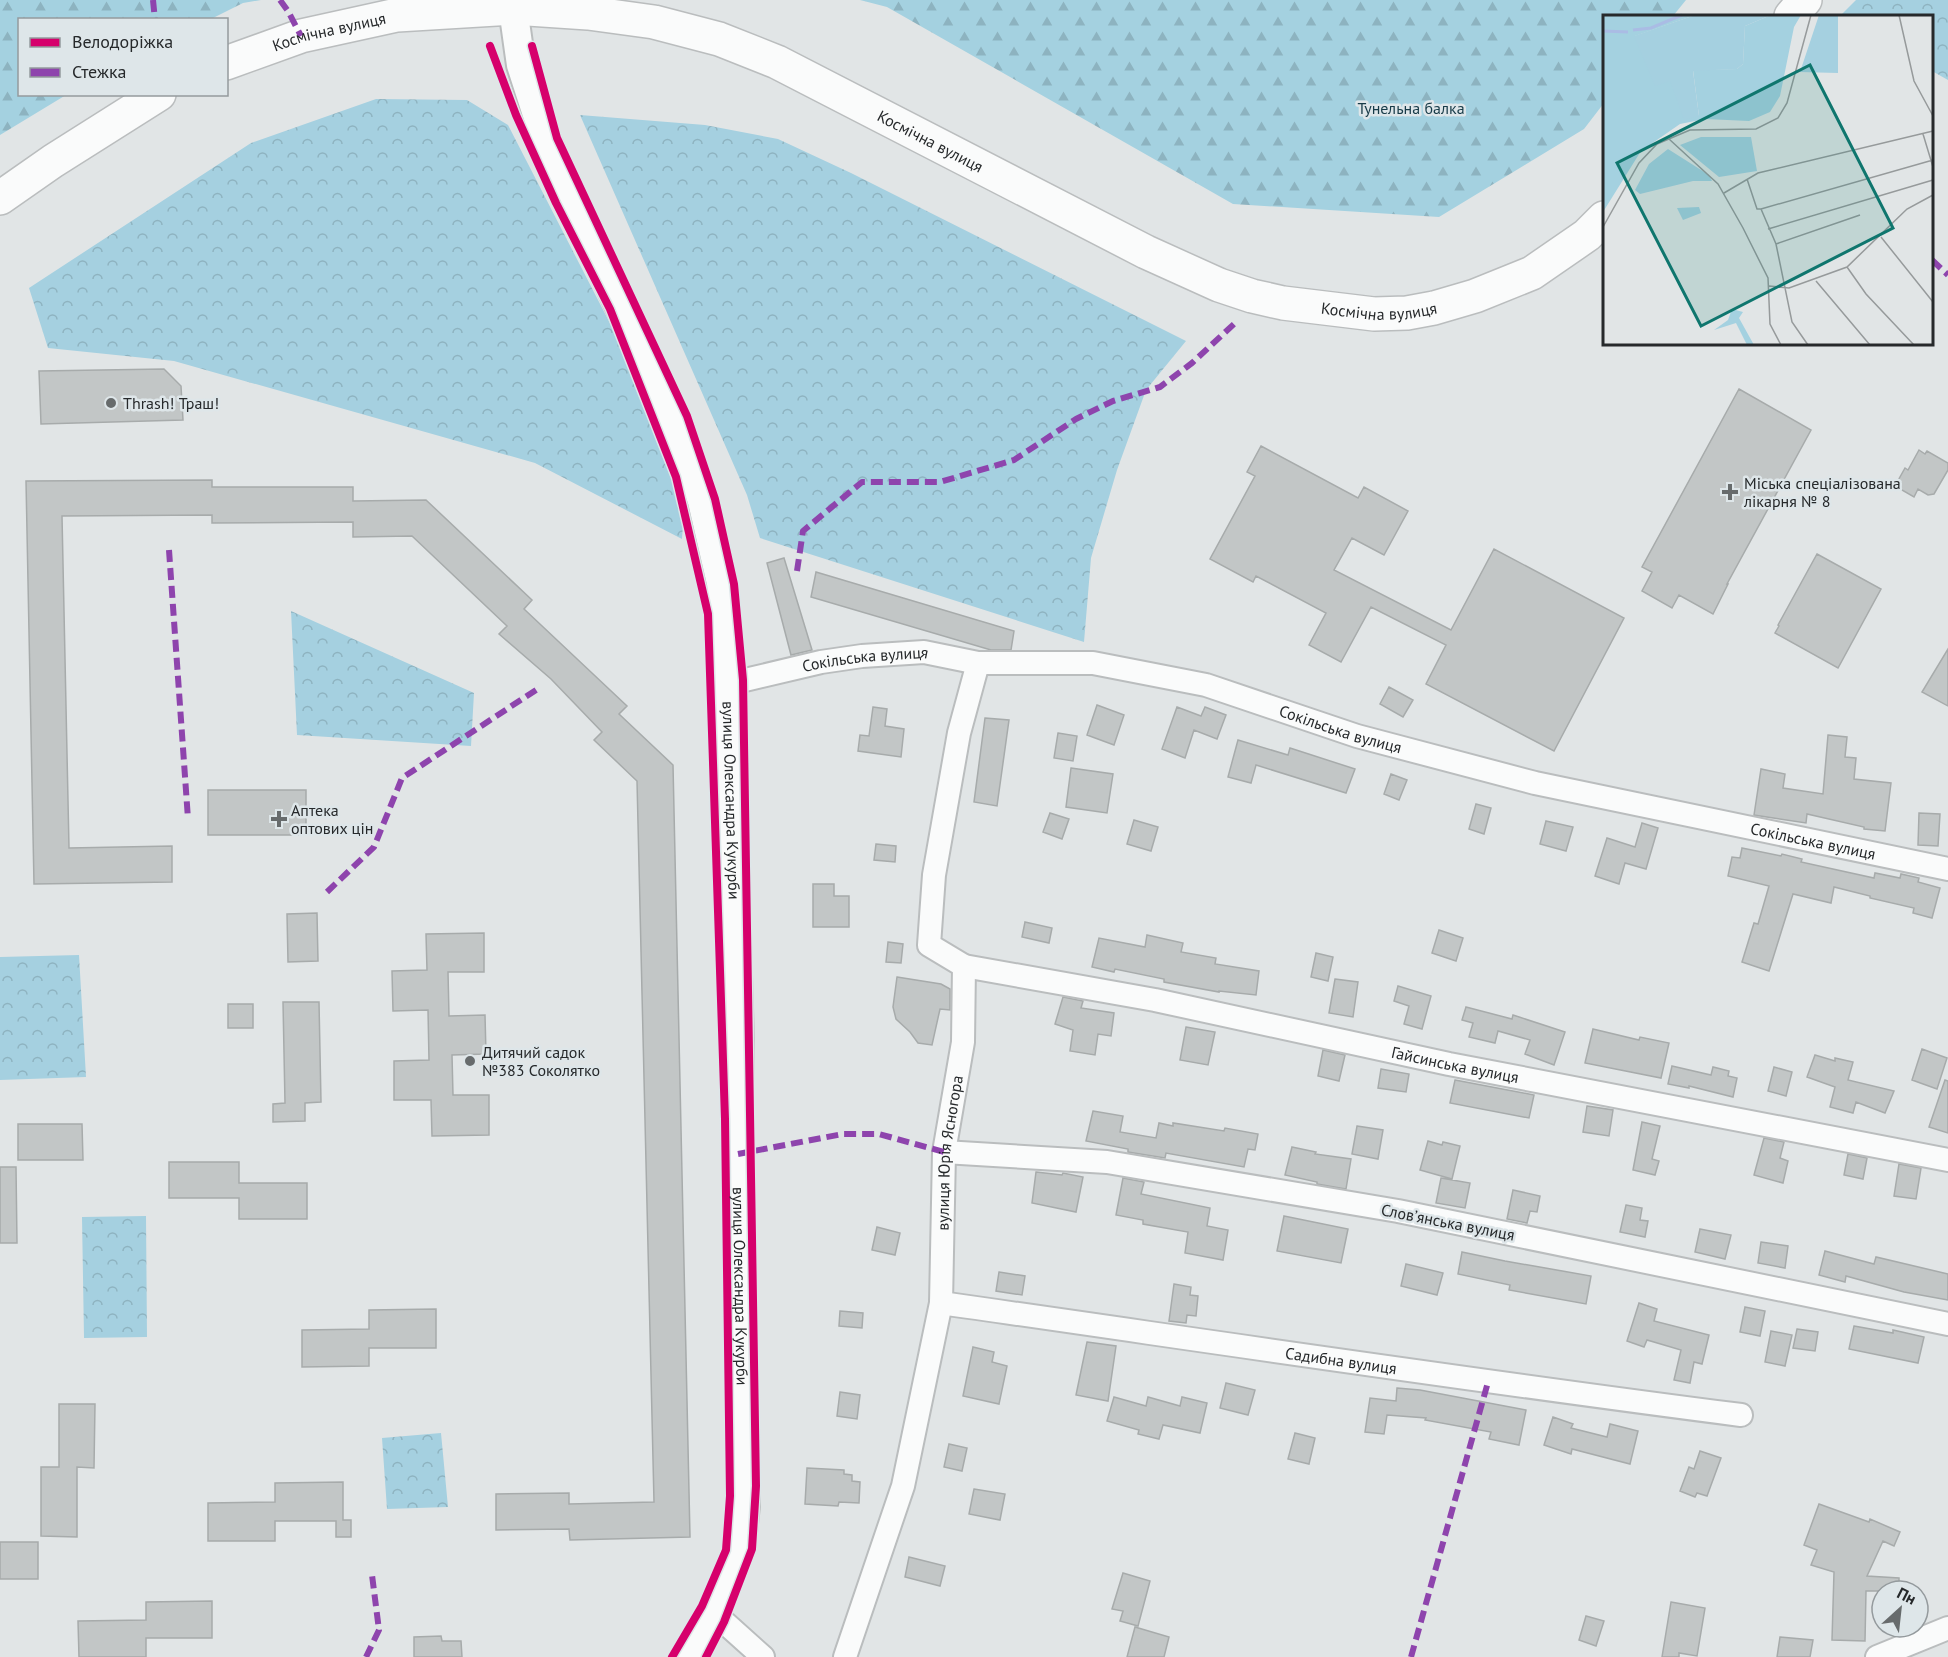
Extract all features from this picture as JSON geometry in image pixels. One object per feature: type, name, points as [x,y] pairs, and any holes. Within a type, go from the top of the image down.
[{"type":"main road","points":[[1792,15],[1805,0]]},
{"type":"main road","name":"Космічна вулиця","points":[[228,62],[301,36],[397,15],[513,8],[588,13],[654,22],[719,39],[777,62],[1146,252],[1219,285],[1283,303],[1374,314],[1407,313],[1434,308],[1475,296],[1532,273],[1587,235],[1603,220]]},
{"type":"main road","points":[[0,198],[53,161],[156,96]]},
{"type":"street","name":"вулиця Олександра Кукурби","points":[[513,8],[521,65],[542,130],[589,241],[675,423],[702,501],[721,583],[728,684],[739,1040],[738,1154],[745,1506],[740,1549],[714,1613],[692,1657]]},
{"type":"street","name":"Сокільська вулиця","points":[[728,684],[821,662],[862,656],[924,652],[978,663],[1093,663],[1206,685],[1357,736],[1535,783],[1948,869]]},
{"type":"street","points":[[964,966],[929,945],[934,875],[959,733],[978,663]]},
{"type":"street","name":"вулиця Юрія Ясногора","points":[[845,1657],[903,1485],[941,1303],[944,1152],[963,1042],[964,966]]},
{"type":"street","name":"Гайсинська вулиця","points":[[964,966],[1155,1000],[1449,1064],[1948,1160]]},
{"type":"street","name":"Словʼянська вулиця","points":[[944,1152],[1107,1162],[1398,1211],[1948,1324]]},
{"type":"street","name":"Садибна вулиця","points":[[941,1303],[1488,1382],[1741,1415]]},
{"type":"street","points":[[714,1613],[763,1657]]},
{"type":"street","points":[[1877,1657],[1948,1628]]},
{"type":"green space","points":[[0,0],[261,0],[243,3],[213,18],[18,18],[18,96],[64,96],[0,135]]},
{"type":"green space","name":"Тунельна балка","points":[[860,0],[1686,0],[1674,15],[1603,15],[1603,104],[1584,129],[1439,217],[1233,204],[887,7]]},
{"type":"green space","points":[[1856,0],[1948,0],[1948,80],[1933,72],[1933,15],[1841,15]]},
{"type":"green space","points":[[376,99],[467,100],[508,125],[687,473],[682,539],[535,463],[174,361],[48,348],[29,288],[251,143]]},
{"type":"green space","points":[[580,115],[705,125],[778,139],[851,173],[1186,341],[1146,390],[1117,470],[1091,558],[1084,642],[760,538],[747,495]]},
{"type":"green space","points":[[291,611],[474,693],[471,746],[297,735]]},
{"type":"green space","points":[[79,955],[86,1077],[0,1080],[0,957]]},
{"type":"green space","points":[[146,1216],[147,1337],[84,1338],[82,1217]]},
{"type":"green space","points":[[441,1433],[448,1507],[387,1509],[382,1438]]},
{"type":"building","name":"Thrash! Траш!","points":[[164,369],[181,386],[183,420],[41,424],[39,371]]},
{"type":"building","name":"Міська спеціалізована лікарня № 8","points":[[1739,389],[1811,430],[1713,614],[1679,595],[1672,608],[1642,591],[1652,572],[1642,567]]},
{"type":"building","points":[[1261,446],[1358,498],[1364,487],[1408,511],[1384,555],[1352,538],[1334,570],[1451,630],[1494,549],[1624,618],[1554,751],[1426,684],[1446,645],[1371,607],[1341,662],[1309,645],[1326,613],[1256,576],[1253,582],[1210,559],[1255,476],[1247,472]]},
{"type":"building","points":[[1919,450],[1925,454],[1927,451],[1948,463],[1948,470],[1934,494],[1928,495],[1918,489],[1914,497],[1895,486],[1905,468],[1908,470]]},
{"type":"building","points":[[212,480],[212,487],[353,487],[353,501],[426,500],[532,600],[524,609],[627,706],[619,714],[673,765],[690,1537],[570,1540],[569,1529],[496,1530],[496,1494],[569,1493],[569,1504],[654,1502],[637,781],[594,740],[602,732],[551,679],[499,634],[507,626],[412,536],[353,537],[353,522],[212,523],[212,515],[62,516],[69,848],[172,846],[172,882],[34,884],[26,481]]},
{"type":"building","points":[[1817,554],[1881,589],[1838,668],[1775,633]]},
{"type":"building","points":[[784,558],[812,650],[791,655],[767,563]]},
{"type":"building","points":[[816,572],[1014,631],[1011,650],[991,650],[811,597]]},
{"type":"building","points":[[1948,649],[1948,706],[1922,692]]},
{"type":"building","points":[[1389,687],[1413,700],[1403,717],[1380,704]]},
{"type":"building","points":[[1097,705],[1124,715],[1114,745],[1087,735]]},
{"type":"building","points":[[873,707],[887,709],[885,726],[904,729],[901,757],[858,751],[860,735],[869,736]]},
{"type":"building","points":[[1177,707],[1201,716],[1205,707],[1226,715],[1217,739],[1194,730],[1185,758],[1162,749]]},
{"type":"building","points":[[985,718],[1009,720],[997,806],[974,802]]},
{"type":"building","points":[[1058,733],[1077,736],[1073,761],[1054,758]]},
{"type":"building","points":[[1828,735],[1847,737],[1845,757],[1856,758],[1854,779],[1891,783],[1885,831],[1864,829],[1864,827],[1807,814],[1806,823],[1754,815],[1761,769],[1785,774],[1783,788],[1823,794]]},
{"type":"building","points":[[1238,740],[1288,755],[1290,748],[1355,769],[1346,793],[1256,765],[1251,783],[1228,777]]},
{"type":"building","points":[[1071,768],[1113,774],[1107,813],[1066,807]]},
{"type":"building","points":[[1391,774],[1407,780],[1399,800],[1384,794]]},
{"type":"building","points":[[208,790],[306,790],[306,835],[208,835]]},
{"type":"building","points":[[1476,804],[1491,808],[1484,834],[1469,829]]},
{"type":"building","points":[[1050,813],[1069,819],[1062,839],[1043,832]]},
{"type":"building","points":[[1919,813],[1940,814],[1938,846],[1918,845]]},
{"type":"building","points":[[1134,820],[1158,827],[1151,851],[1127,844]]},
{"type":"building","points":[[1546,821],[1573,827],[1566,851],[1540,844]]},
{"type":"building","points":[[1642,823],[1658,828],[1646,869],[1625,863],[1619,884],[1595,876],[1607,838],[1635,847]]},
{"type":"building","points":[[876,844],[896,846],[895,862],[874,860]]},
{"type":"building","points":[[1742,848],[1781,856],[1782,854],[1802,859],[1801,862],[1874,878],[1875,873],[1900,878],[1901,874],[1919,878],[1918,882],[1940,888],[1932,918],[1913,913],[1914,908],[1834,887],[1831,903],[1793,894],[1769,971],[1742,962],[1754,923],[1758,924],[1769,886],[1728,876],[1732,857],[1740,858]]},
{"type":"building","points":[[813,884],[834,884],[834,896],[849,896],[849,927],[813,927]]},
{"type":"building","points":[[317,913],[318,961],[288,962],[287,914]]},
{"type":"building","points":[[1025,922],[1052,928],[1049,943],[1022,937]]},
{"type":"building","points":[[1439,930],[1463,938],[1456,961],[1432,953]]},
{"type":"building","points":[[484,933],[484,972],[448,972],[449,1016],[485,1015],[486,1054],[452,1055],[453,1095],[489,1095],[489,1135],[432,1136],[431,1100],[394,1100],[394,1061],[429,1060],[428,1010],[393,1011],[392,971],[427,970],[426,934]]},
{"type":"building","points":[[1147,935],[1183,943],[1181,952],[1216,958],[1215,964],[1259,971],[1256,995],[1219,992],[1164,982],[1164,979],[1115,969],[1114,972],[1092,967],[1099,938],[1145,947]]},
{"type":"building","points":[[888,942],[903,944],[901,963],[886,962]]},
{"type":"building","points":[[1316,953],[1333,957],[1328,981],[1311,977]]},
{"type":"building","points":[[897,977],[941,984],[950,989],[950,1010],[940,1009],[932,1045],[918,1043],[896,1019],[893,1007]]},
{"type":"building","points":[[1335,979],[1358,982],[1353,1017],[1329,1013]]},
{"type":"building","points":[[1398,986],[1431,996],[1422,1029],[1404,1024],[1409,1006],[1394,1001]]},
{"type":"building","points":[[1063,997],[1083,1001],[1081,1008],[1114,1013],[1111,1036],[1098,1034],[1095,1055],[1070,1051],[1073,1030],[1055,1024]]},
{"type":"building","points":[[283,1002],[319,1002],[321,1102],[305,1103],[305,1121],[273,1122],[273,1104],[285,1103]]},
{"type":"building","points":[[228,1004],[253,1004],[253,1028],[228,1028]]},
{"type":"building","points":[[1466,1007],[1512,1019],[1513,1015],[1565,1032],[1554,1065],[1525,1054],[1530,1040],[1498,1031],[1495,1043],[1469,1037],[1473,1023],[1462,1020]]},
{"type":"building","points":[[1186,1027],[1215,1032],[1208,1065],[1180,1060]]},
{"type":"building","points":[[1593,1029],[1639,1040],[1640,1037],[1669,1043],[1661,1078],[1585,1063]]},
{"type":"building","points":[[1922,1049],[1947,1058],[1937,1089],[1912,1080]]},
{"type":"building","points":[[1323,1050],[1345,1055],[1339,1081],[1318,1076]]},
{"type":"building","points":[[1815,1055],[1835,1061],[1835,1058],[1853,1062],[1848,1080],[1894,1091],[1885,1113],[1856,1102],[1853,1113],[1830,1107],[1835,1087],[1807,1077]]},
{"type":"building","points":[[1672,1066],[1711,1075],[1713,1067],[1729,1071],[1728,1076],[1737,1078],[1733,1097],[1689,1086],[1689,1088],[1668,1084]]},
{"type":"building","points":[[1774,1067],[1792,1072],[1786,1096],[1768,1091]]},
{"type":"building","points":[[1381,1069],[1409,1074],[1406,1092],[1378,1088]]},
{"type":"building","points":[[1455,1080],[1534,1095],[1529,1118],[1450,1103]]},
{"type":"building","points":[[1945,1080],[1948,1081],[1948,1133],[1929,1127]]},
{"type":"building","points":[[1587,1106],[1613,1110],[1609,1136],[1583,1132]]},
{"type":"building","points":[[1093,1111],[1123,1116],[1120,1132],[1156,1138],[1159,1123],[1224,1131],[1225,1128],[1258,1134],[1255,1150],[1248,1149],[1244,1167],[1166,1153],[1165,1158],[1128,1152],[1128,1149],[1086,1141]]},
{"type":"building","points":[[1642,1122],[1660,1126],[1652,1159],[1659,1161],[1655,1175],[1633,1170]]},
{"type":"building","points":[[18,1124],[82,1124],[83,1160],[18,1160]]},
{"type":"building","points":[[1357,1126],[1383,1130],[1378,1159],[1352,1154]]},
{"type":"building","points":[[1764,1138],[1784,1142],[1780,1158],[1788,1161],[1783,1183],[1754,1175]]},
{"type":"building","points":[[1428,1141],[1460,1146],[1452,1179],[1420,1170]]},
{"type":"building","points":[[1292,1147],[1316,1152],[1315,1154],[1351,1159],[1346,1189],[1285,1175]]},
{"type":"building","points":[[1848,1154],[1867,1158],[1863,1179],[1844,1175]]},
{"type":"building","points":[[169,1162],[239,1162],[239,1183],[307,1183],[307,1219],[239,1219],[239,1198],[169,1198]]},
{"type":"building","points":[[1899,1164],[1921,1168],[1916,1199],[1894,1196]]},
{"type":"building","points":[[0,1167],[16,1167],[17,1243],[0,1243]]},
{"type":"building","points":[[1036,1172],[1062,1175],[1063,1173],[1083,1177],[1076,1212],[1032,1203]]},
{"type":"building","points":[[1123,1178],[1144,1182],[1141,1194],[1210,1208],[1207,1226],[1228,1230],[1223,1260],[1185,1253],[1188,1232],[1143,1224],[1143,1220],[1116,1215]]},
{"type":"building","points":[[1441,1178],[1470,1183],[1465,1208],[1436,1203]]},
{"type":"building","points":[[1513,1190],[1540,1196],[1537,1212],[1530,1211],[1527,1223],[1507,1219]]},
{"type":"building","points":[[1626,1205],[1642,1208],[1640,1220],[1648,1221],[1645,1237],[1620,1232]]},
{"type":"building","points":[[1284,1216],[1348,1229],[1341,1263],[1277,1251]]},
{"type":"building","points":[[877,1227],[900,1233],[895,1255],[872,1250]]},
{"type":"building","points":[[1700,1229],[1731,1235],[1725,1259],[1695,1252]]},
{"type":"building","points":[[1761,1242],[1788,1246],[1785,1268],[1758,1263]]},
{"type":"building","points":[[1825,1251],[1874,1264],[1876,1257],[1948,1274],[1948,1300],[1904,1292],[1846,1276],[1845,1282],[1819,1275]]},
{"type":"building","points":[[1462,1252],[1591,1276],[1586,1304],[1509,1290],[1510,1285],[1458,1274]]},
{"type":"building","points":[[1406,1264],[1443,1273],[1437,1295],[1401,1286]]},
{"type":"building","points":[[999,1272],[1025,1276],[1022,1295],[996,1291]]},
{"type":"building","points":[[1174,1284],[1191,1287],[1190,1295],[1198,1296],[1196,1316],[1187,1315],[1186,1323],[1169,1321]]},
{"type":"building","points":[[1639,1303],[1657,1309],[1654,1321],[1709,1335],[1702,1364],[1694,1362],[1690,1383],[1674,1380],[1681,1350],[1647,1340],[1644,1347],[1627,1341]]},
{"type":"building","points":[[1745,1307],[1765,1311],[1760,1336],[1740,1332]]},
{"type":"building","points":[[436,1309],[436,1348],[369,1348],[369,1366],[302,1367],[302,1330],[369,1329],[369,1310]]},
{"type":"building","points":[[840,1311],[863,1313],[862,1328],[839,1326]]},
{"type":"building","points":[[1854,1326],[1893,1333],[1893,1330],[1924,1337],[1918,1363],[1849,1349]]},
{"type":"building","points":[[1797,1329],[1818,1332],[1815,1351],[1793,1348]]},
{"type":"building","points":[[1771,1331],[1792,1335],[1785,1366],[1765,1362]]},
{"type":"building","points":[[1087,1342],[1116,1346],[1108,1401],[1076,1395]]},
{"type":"building","points":[[973,1347],[994,1352],[992,1362],[1007,1366],[999,1404],[963,1396]]},
{"type":"building","points":[[1226,1383],[1255,1390],[1248,1415],[1220,1408]]},
{"type":"building","points":[[1397,1388],[1420,1390],[1526,1410],[1519,1445],[1489,1439],[1491,1432],[1425,1420],[1426,1418],[1387,1415],[1384,1434],[1365,1432],[1370,1398],[1396,1401]]},
{"type":"building","points":[[840,1392],[860,1395],[857,1419],[837,1416]]},
{"type":"building","points":[[1114,1397],[1146,1406],[1148,1397],[1180,1406],[1182,1397],[1207,1403],[1200,1433],[1163,1425],[1159,1439],[1138,1434],[1139,1430],[1107,1421]]},
{"type":"building","points":[[59,1404],[95,1404],[94,1468],[77,1467],[77,1537],[41,1536],[41,1467],[59,1467]]},
{"type":"building","points":[[1553,1417],[1573,1424],[1571,1428],[1607,1437],[1610,1424],[1638,1431],[1630,1464],[1572,1449],[1571,1454],[1544,1445]]},
{"type":"building","points":[[1295,1433],[1315,1438],[1309,1464],[1288,1459]]},
{"type":"building","points":[[949,1444],[967,1448],[962,1471],[944,1467]]},
{"type":"building","points":[[1700,1451],[1721,1458],[1707,1496],[1697,1493],[1695,1497],[1680,1491],[1689,1467],[1694,1469]]},
{"type":"building","points":[[807,1468],[844,1470],[844,1474],[852,1475],[852,1481],[860,1482],[859,1503],[839,1502],[838,1506],[805,1504]]},
{"type":"building","points":[[343,1482],[343,1520],[351,1520],[351,1537],[336,1537],[336,1521],[275,1521],[275,1541],[208,1541],[208,1503],[275,1502],[275,1483]]},
{"type":"building","points":[[974,1489],[1005,1494],[1000,1520],[969,1514]]},
{"type":"building","points":[[1819,1504],[1869,1522],[1870,1519],[1900,1532],[1894,1546],[1883,1541],[1867,1576],[1899,1579],[1870,1579],[1870,1591],[1866,1591],[1865,1641],[1832,1640],[1834,1572],[1811,1565],[1817,1550],[1804,1545]]},
{"type":"building","points":[[0,1542],[38,1542],[38,1579],[0,1579]]},
{"type":"building","points":[[909,1557],[945,1566],[940,1586],[905,1577]]},
{"type":"building","points":[[1123,1573],[1150,1581],[1138,1626],[1120,1621],[1123,1611],[1112,1609]]},
{"type":"building","points":[[212,1601],[212,1638],[146,1638],[146,1657],[79,1657],[78,1621],[146,1620],[146,1602]]},
{"type":"building","points":[[1671,1602],[1705,1608],[1697,1656],[1679,1653],[1679,1657],[1662,1657]]},
{"type":"building","points":[[1586,1616],[1604,1621],[1596,1646],[1579,1640]]},
{"type":"building","points":[[1135,1627],[1169,1637],[1164,1657],[1127,1657]]},
{"type":"building","points":[[441,1636],[442,1641],[461,1641],[462,1657],[414,1657],[414,1637]]},
{"type":"building","points":[[1780,1637],[1813,1640],[1810,1657],[1777,1657]]},
{"type":"marked path","points":[[153,0],[155,18]]},
{"type":"marked path","points":[[280,0],[301,36]]},
{"type":"marked path","points":[[1933,261],[1948,275]]},
{"type":"marked path","points":[[797,571],[803,531],[862,482],[940,482],[1014,460],[1076,419],[1113,401],[1160,387],[1192,363],[1234,324]]},
{"type":"marked path","points":[[169,550],[188,819]]},
{"type":"marked path","points":[[327,892],[374,847],[402,778],[539,688]]},
{"type":"marked path","points":[[738,1154],[843,1134],[879,1134],[944,1152]]},
{"type":"marked path","points":[[1411,1657],[1488,1382]]},
{"type":"marked path","points":[[366,1657],[379,1630],[372,1575]]},
{"type":"cycle path","points":[[490,46],[516,115],[556,203],[610,309],[676,477],[708,614],[725,1119],[730,1496],[726,1550],[702,1606],[672,1657]]},
{"type":"cycle path","points":[[532,46],[557,138],[687,416],[715,499],[734,584],[743,680],[756,1486],[752,1549],[724,1622],[706,1657]]},
{"type":"place","name":"Thrash! Траш!","points":[[111,403]]},
{"type":"place","name":"Міська спеціалізована лікарня № 8","points":[[1730,492]]},
{"type":"place","name":"Аптека оптових цін","points":[[279,819]]},
{"type":"place","name":"Дитячий садок №383 Соколятко","points":[[470,1061]]}]
